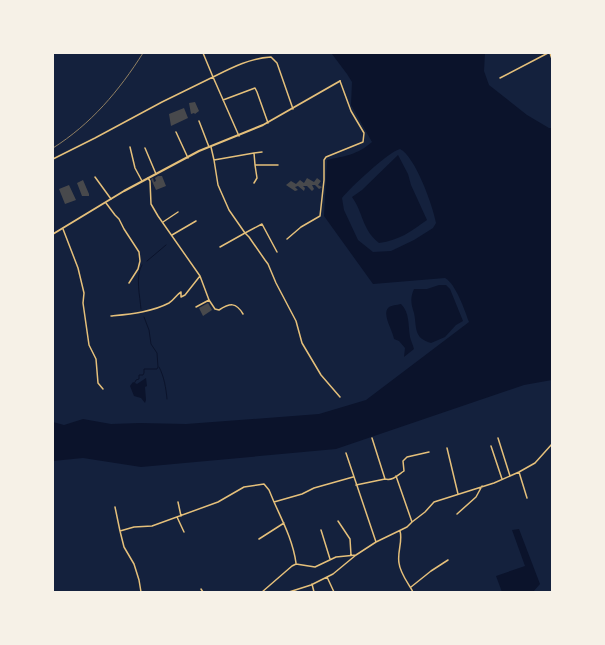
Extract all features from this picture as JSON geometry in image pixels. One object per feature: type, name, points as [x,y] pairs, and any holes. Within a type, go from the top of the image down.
[{"type":"street","points":[[203,53],[239,136]]},
{"type":"street","points":[[500,78],[549,53],[552,59]]},
{"type":"street","points":[[53,159],[213,77],[240,64],[264,57],[271,57],[277,63],[293,109]]},
{"type":"street","points":[[53,234],[142,181],[210,147],[268,123],[340,82],[351,110],[364,133],[363,142],[326,157],[324,160],[324,180],[320,216],[301,227],[287,239]]},
{"type":"street","points":[[223,100],[254,88],[257,92],[268,123]]},
{"type":"street","points":[[199,121],[210,147],[214,160],[218,186],[228,210],[268,264],[296,321],[302,344],[322,375],[340,397]]},
{"type":"street","points":[[176,132],[188,158]]},
{"type":"street","points":[[130,147],[134,164],[142,181]]},
{"type":"street","points":[[145,148],[156,174]]},
{"type":"street","points":[[214,160],[262,152]]},
{"type":"street","points":[[254,153],[257,178],[254,183]]},
{"type":"street","points":[[255,165],[278,165]]},
{"type":"street","points":[[95,176],[111,199]]},
{"type":"street","points":[[148,178],[150,181],[151,204],[200,276],[209,300],[215,309],[218,310],[226,305],[236,306],[240,308],[243,314]]},
{"type":"street","points":[[106,202],[133,240],[139,252],[140,261],[138,269],[129,284]]},
{"type":"street","points":[[163,222],[178,212]]},
{"type":"street","points":[[172,235],[196,221]]},
{"type":"street","points":[[220,247],[262,224],[277,252]]},
{"type":"street","points":[[63,229],[78,268],[83,286],[83,303],[89,345],[96,362],[98,383],[102,389]]},
{"type":"street","points":[[111,316],[142,311],[171,302],[181,292],[181,297],[185,295],[200,276]]},
{"type":"street","points":[[196,307],[209,300]]},
{"type":"street","points":[[372,438],[385,479]]},
{"type":"street","points":[[498,438],[510,476]]},
{"type":"street","points":[[289,592],[312,584],[338,571],[356,555],[376,542],[407,527],[425,512],[434,502],[510,476],[536,463],[552,444]]},
{"type":"street","points":[[491,446],[502,479]]},
{"type":"street","points":[[446,448],[458,494]]},
{"type":"street","points":[[356,485],[394,478],[404,472],[405,458],[429,452]]},
{"type":"street","points":[[346,453],[376,542]]},
{"type":"street","points":[[519,472],[527,498]]},
{"type":"street","points":[[396,476],[412,522]]},
{"type":"street","points":[[274,502],[302,494],[314,488],[353,477]]},
{"type":"street","points":[[120,531],[134,527],[152,526],[218,502],[248,486],[264,484],[269,490],[284,523],[295,552],[296,564]]},
{"type":"street","points":[[456,514],[476,497],[482,486]]},
{"type":"street","points":[[178,502],[180,516]]},
{"type":"street","points":[[115,507],[124,547],[134,564],[141,592]]},
{"type":"street","points":[[177,517],[184,532]]},
{"type":"street","points":[[338,521],[350,539],[351,555]]},
{"type":"street","points":[[259,539],[284,523]]},
{"type":"street","points":[[321,530],[330,559]]},
{"type":"street","points":[[400,531],[399,563],[413,592]]},
{"type":"street","points":[[262,592],[288,568],[296,564],[315,567],[330,559],[356,555]]},
{"type":"street","points":[[410,587],[448,560]]},
{"type":"street","points":[[327,577],[334,592]]},
{"type":"street","points":[[312,584],[314,592]]},
{"type":"water","points":[[328,53],[485,53],[484,71],[489,85],[527,115],[549,128],[552,128],[552,380],[524,385],[336,449],[141,467],[83,458],[53,461],[53,422],[64,425],[83,419],[111,424],[186,424],[319,414],[366,400],[469,322],[463,305],[453,286],[445,278],[373,284],[324,216],[327,160],[345,156],[361,150],[372,142],[351,105],[352,82],[332,54]],"holes":[[[400,149],[406,153],[412,161],[422,182],[436,223],[433,228],[414,240],[391,251],[373,252],[358,240],[344,210],[342,198],[378,163]]]},
{"type":"water","points":[[398,155],[408,174],[411,185],[427,220],[399,238],[379,243],[369,232],[352,197],[362,190]]},
{"type":"water","points":[[439,285],[446,285],[450,289],[463,321],[456,325],[445,337],[431,343],[421,338],[417,331],[411,298],[414,289],[427,289]]},
{"type":"water","points":[[401,304],[406,311],[410,337],[414,349],[404,357],[405,348],[399,341],[394,339],[386,315],[386,311],[389,307]]},
{"type":"water","points":[[146,378],[147,386],[145,387],[145,403],[141,398],[134,396],[130,386],[133,382],[137,384]]},
{"type":"water","points":[[519,529],[540,584],[533,592],[502,592],[496,576],[525,566],[512,530]]},
{"type":"building","points":[[195,102],[199,111],[195,114],[191,114],[189,103]]},
{"type":"building","points":[[184,108],[188,118],[171,126],[169,114]]},
{"type":"building","points":[[162,176],[166,186],[156,190],[151,179],[153,178],[154,182],[156,181],[155,178]]},
{"type":"building","points":[[307,178],[314,182],[317,178],[321,181],[318,185],[322,187],[319,189],[315,185],[312,185],[314,189],[312,191],[307,186],[303,186],[305,188],[304,191],[298,186],[295,187],[298,190],[295,191],[286,185],[291,181],[296,184],[300,180],[304,183]]},
{"type":"building","points":[[83,180],[89,196],[82,196],[77,183]]},
{"type":"building","points":[[69,185],[76,200],[65,204],[59,189]]},
{"type":"building","points":[[208,303],[212,310],[203,316],[199,308]]},
{"type":"waterway","points":[[147,261],[166,245]]},
{"type":"waterway","points":[[141,309],[138,280],[142,265]]},
{"type":"waterway","points":[[134,384],[136,380],[139,379],[139,375],[143,375],[144,369],[157,369],[158,367],[157,353],[151,344],[149,330],[144,317]]},
{"type":"waterway","points":[[159,367],[162,374],[167,399]]},
{"type":"railway","points":[[53,148],[67,139],[103,106],[134,67],[143,53]]}]
